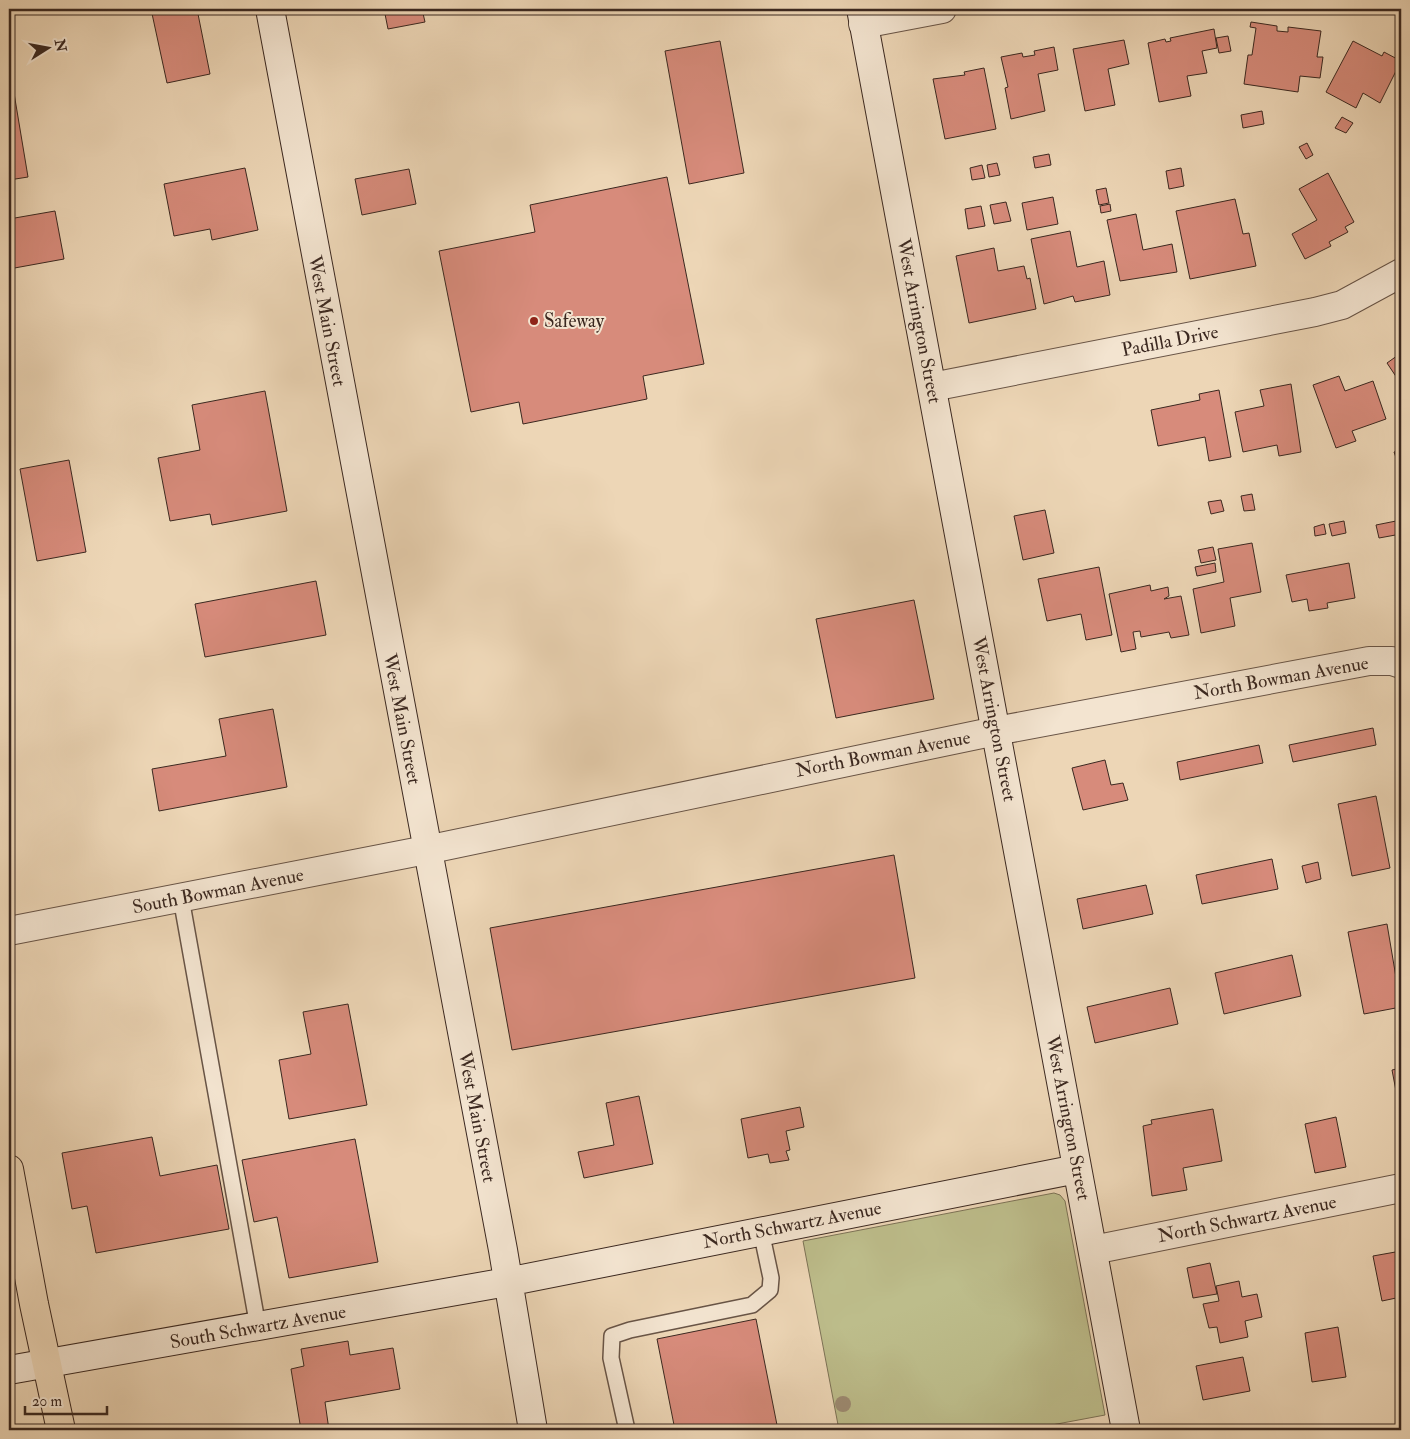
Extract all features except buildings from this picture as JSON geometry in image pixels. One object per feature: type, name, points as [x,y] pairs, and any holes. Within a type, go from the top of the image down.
[{"type":"main road","points":[[9,1169],[61,1430]]},
{"type":"street","name":"West Main Street","points":[[270,9],[426,850],[503,1250],[506,1282],[533,1430]]},
{"type":"street","points":[[862,16],[942,9]]},
{"type":"street","name":"West Arrington Street","points":[[862,16],[1126,1430]]},
{"type":"street","name":"Padilla Drive","points":[[932,387],[1315,312],[1342,305],[1401,273]]},
{"type":"street","name":"North Bowman Avenue","points":[[426,850],[996,731],[1369,661],[1392,661],[1401,664]]},
{"type":"street","name":"South Bowman Avenue","points":[[9,931],[426,850]]},
{"type":"street","name":"North Schwartz Avenue","points":[[506,1282],[1077,1169]]},
{"type":"street","name":"North Schwartz Avenue","points":[[1093,1250],[1401,1188]]},
{"type":"street","name":"South Schwartz Avenue","points":[[9,1370],[47,1365],[506,1282]]},
{"type":"lane","points":[[181,898],[258,1327]]},
{"type":"lane","points":[[627,1430],[611,1358],[612,1336],[630,1330],[752,1305],[761,1299],[770,1290],[771,1278],[761,1231]]},
{"type":"green space","points":[[1054,1193],[1060,1195],[1065,1201],[1105,1415],[1025,1430],[839,1430],[803,1241]]},
{"type":"place","name":"Safeway","points":[[534,321]]}]
